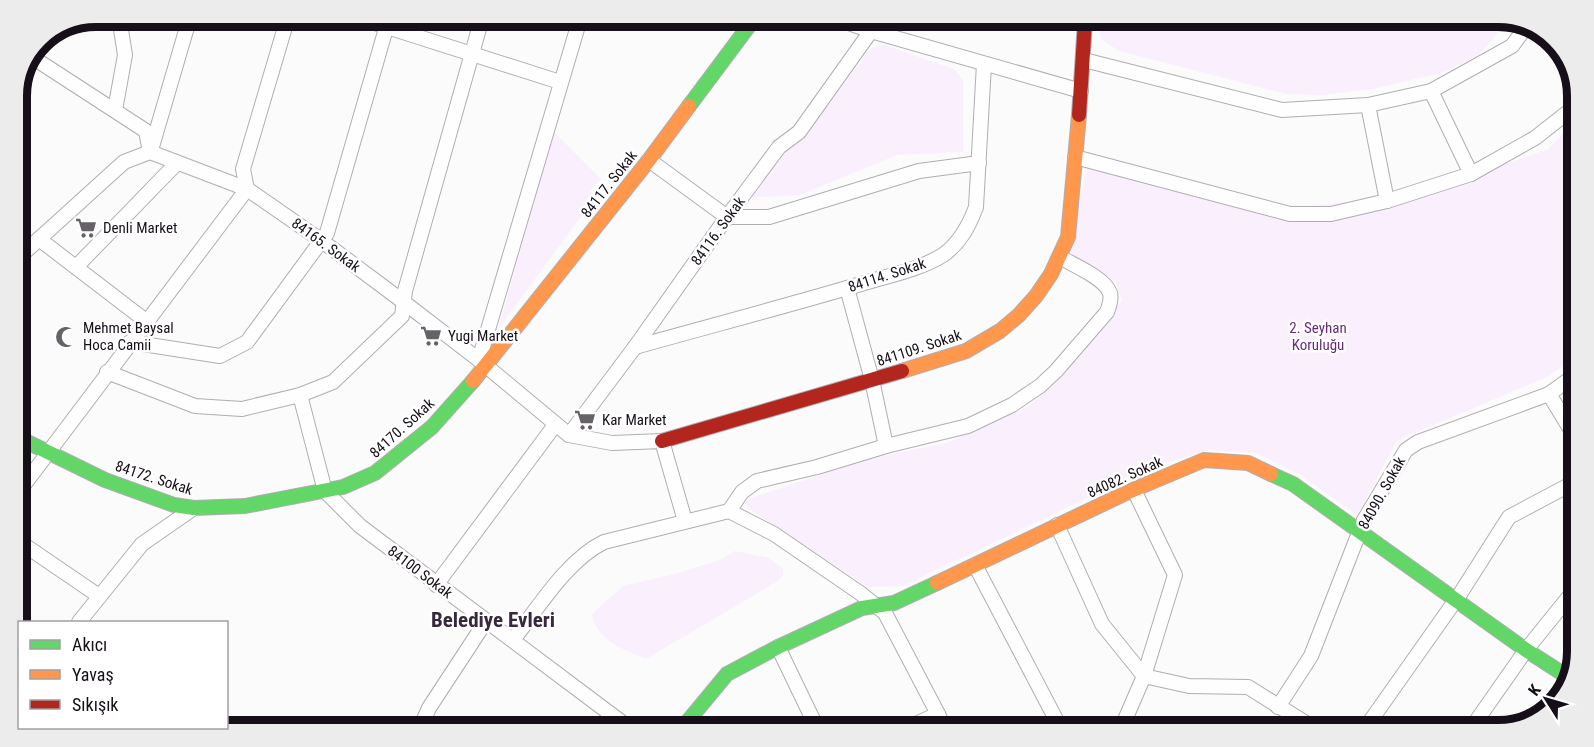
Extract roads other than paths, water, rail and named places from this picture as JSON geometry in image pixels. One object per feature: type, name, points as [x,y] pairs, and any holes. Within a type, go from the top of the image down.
[{"type":"street","points":[[114,110],[125,56],[121,27]]},
{"type":"street","points":[[150,152],[187,27]]},
{"type":"street","points":[[27,480],[247,189],[243,169],[285,27]]},
{"type":"street","points":[[130,342],[220,356],[247,342],[327,233],[387,27]]},
{"type":"street","points":[[401,27],[560,82]]},
{"type":"street","points":[[107,372],[195,406],[242,409],[300,395],[333,382],[402,316],[405,291],[479,27]]},
{"type":"street","points":[[483,363],[560,82],[577,27]]},
{"type":"street","name":"84117. Sokak","points":[[483,363],[649,160],[748,27]]},
{"type":"street","points":[[860,27],[1081,91]]},
{"type":"street","name":"841109. Sokak","points":[[662,441],[966,351],[991,337],[1019,315],[1036,296],[1060,257],[1068,237],[1085,27]]},
{"type":"street","name":"84116. Sokak","points":[[569,435],[779,147],[799,132],[871,31]]},
{"type":"street","points":[[1084,60],[1281,110],[1368,105],[1431,91],[1512,46],[1523,32]]},
{"type":"street","points":[[38,61],[146,131],[150,152]]},
{"type":"street","name":"84114. Sokak","points":[[635,347],[847,288],[930,262],[958,242],[969,225],[976,207],[984,64]]},
{"type":"street","points":[[1431,91],[1471,174]]},
{"type":"street","points":[[1368,105],[1387,201]]},
{"type":"street","points":[[1075,157],[1290,214],[1331,214],[1387,201],[1471,174],[1535,138],[1567,113]]},
{"type":"street","points":[[27,250],[124,162],[150,152]]},
{"type":"street","name":"84165. Sokak","points":[[150,152],[247,189],[405,303],[483,363],[569,435]]},
{"type":"street","points":[[649,160],[727,217],[769,217],[919,171],[979,163]]},
{"type":"street","points":[[76,267],[177,162]]},
{"type":"street","points":[[39,239],[146,321]]},
{"type":"street","points":[[513,640],[573,564],[592,548],[604,542],[729,510],[742,492],[757,481],[968,426],[1018,401],[1056,371],[1107,312],[1111,302],[1110,293],[1104,283],[1060,257]]},
{"type":"street","points":[[847,288],[872,380],[886,446]]},
{"type":"street","name":"84170. Sokak","points":[[325,490],[358,482],[388,463],[432,427],[483,363]]},
{"type":"street","name":"84090. Sokak","points":[[1278,707],[1311,656],[1364,520],[1406,450],[1418,442],[1549,394],[1567,381]]},
{"type":"street","points":[[1549,394],[1567,424]]},
{"type":"street","name":"84100 Sokak","points":[[300,395],[325,490],[360,526],[619,720]]},
{"type":"street","points":[[436,585],[555,424]]},
{"type":"street","points":[[569,435],[612,443],[662,441],[685,521]]},
{"type":"street","name":"84172. Sokak","points":[[27,441],[105,480],[174,505],[194,508],[244,506],[325,490]]},
{"type":"street","name":"84082. Sokak","points":[[689,720],[727,674],[778,647],[862,608],[894,603],[1057,525],[1204,460],[1248,463],[1293,484],[1563,675]]},
{"type":"street","points":[[1371,720],[1455,600],[1509,517],[1567,486]]},
{"type":"street","points":[[1125,720],[1144,676],[1175,574],[1134,490]]},
{"type":"street","points":[[80,621],[142,544],[194,508]]},
{"type":"street","points":[[729,510],[774,534],[885,613],[941,720]]},
{"type":"street","points":[[1057,525],[1102,624],[1144,676],[1189,686],[1248,687],[1300,720]]},
{"type":"street","points":[[27,547],[99,596]]},
{"type":"street","points":[[975,565],[1056,720]]},
{"type":"street","points":[[1477,720],[1526,650],[1567,608]]},
{"type":"street","points":[[424,720],[429,708],[486,621]]},
{"type":"street","points":[[778,647],[813,720]]},
{"type":"street","points":[[925,720],[938,714]]},
{"type":"place","name":"Denli Market","points":[[86,228]]},
{"type":"place","name":"Yugi Market","points":[[431,336]]},
{"type":"place","name":"Mehmet Baysal Hoca Camii","points":[[66,337]]},
{"type":"place","name":"Kar Market","points":[[585,420]]},
{"type":"district","name":"Belediye Evleri","points":[[493,620]]},
{"type":"park label","name":"2. Seyhan Koruluğu","points":[[1318,336]]}]
